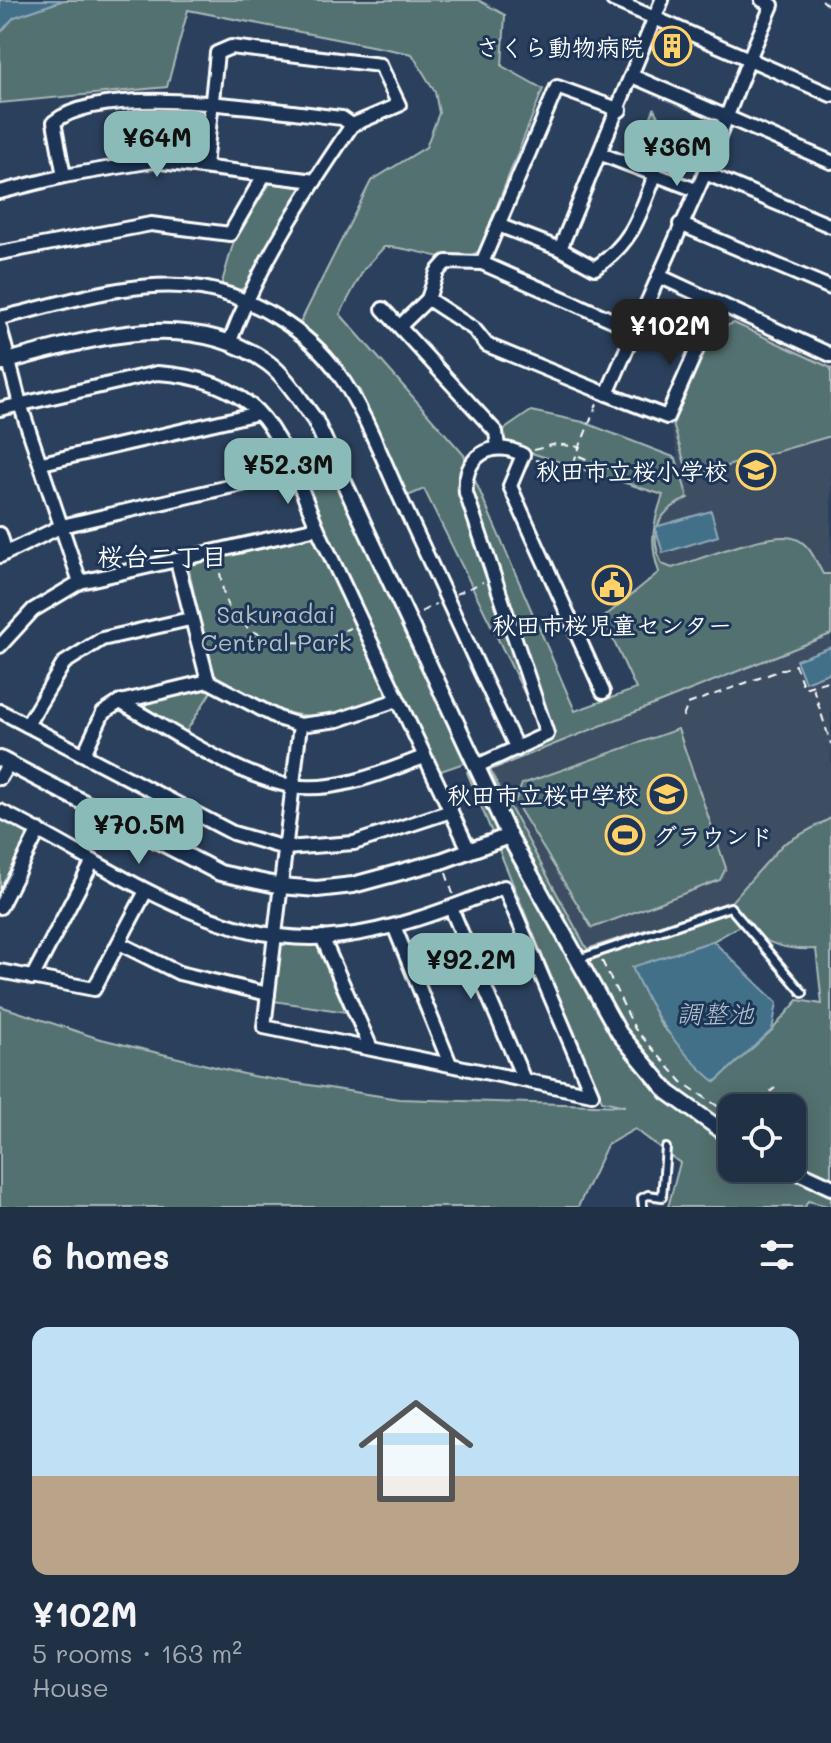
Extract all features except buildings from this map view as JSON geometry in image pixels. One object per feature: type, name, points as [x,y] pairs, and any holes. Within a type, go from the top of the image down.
[{"type":"street","points":[[613,0],[831,95]]},
{"type":"street","points":[[560,249],[620,110],[662,0]]},
{"type":"street","points":[[604,393],[705,173],[772,5],[762,0]]},
{"type":"street","points":[[205,166],[217,53],[231,47],[380,65],[399,105],[352,125],[245,300],[230,341]]},
{"type":"street","points":[[632,76],[831,162]]},
{"type":"street","points":[[482,263],[557,87],[620,110]]},
{"type":"street","points":[[64,176],[54,122],[66,113],[152,98],[342,118],[352,125]]},
{"type":"street","points":[[601,154],[696,190]]},
{"type":"street","points":[[0,192],[64,176],[153,161],[315,181]]},
{"type":"street","points":[[705,173],[831,226]]},
{"type":"street","points":[[0,253],[151,224],[230,234],[264,175]]},
{"type":"street","points":[[498,225],[560,249],[595,268],[617,253],[632,234],[655,175]]},
{"type":"street","points":[[680,224],[831,288]]},
{"type":"street","points":[[400,326],[428,299],[437,272],[446,262],[482,263],[635,330]]},
{"type":"street","points":[[659,276],[831,355]]},
{"type":"street","points":[[0,318],[124,289],[162,286],[202,288],[245,300],[299,334],[338,372],[517,749]]},
{"type":"street","points":[[428,299],[474,329],[487,345],[667,417],[717,304]]},
{"type":"street","points":[[383,309],[496,432],[498,447]]},
{"type":"street","points":[[0,327],[4,362],[42,463],[80,582]]},
{"type":"street","points":[[4,362],[134,332],[172,331],[230,341],[271,364],[315,420],[509,836],[619,1033],[643,1066],[668,1092],[718,1128]]},
{"type":"street","points":[[0,409],[157,373],[178,374],[219,386],[236,394],[258,413],[293,474],[469,850]]},
{"type":"street","points":[[42,463],[258,413]]},
{"type":"street","points":[[477,766],[545,737],[547,728],[465,483],[465,474],[474,458],[498,447],[526,454],[510,486],[603,692]]},
{"type":"street","points":[[0,534],[3,553],[62,526],[335,462]]},
{"type":"street","points":[[0,646],[33,610],[80,582],[317,528]]},
{"type":"street","points":[[177,561],[208,681]]},
{"type":"street","points":[[27,725],[64,663],[102,639],[190,619]]},
{"type":"street","points":[[84,754],[103,713],[120,702],[208,681],[280,719],[300,725],[338,720],[397,700]]},
{"type":"street","points":[[120,702],[247,771],[293,786],[334,785],[424,757]]},
{"type":"street","points":[[0,711],[233,833],[285,848],[354,843],[451,811]]},
{"type":"street","points":[[0,811],[146,891],[196,913],[276,935],[322,937],[394,926],[504,887],[592,1094],[370,1046],[264,1027],[276,935],[300,725]]},
{"type":"street","points":[[0,778],[4,761],[220,873],[281,886],[317,889],[353,885],[441,861],[509,836]]},
{"type":"street","points":[[0,907],[39,830]]},
{"type":"street","points":[[32,978],[93,861]]},
{"type":"street","points":[[0,971],[94,989],[146,891]]},
{"type":"street","points":[[454,906],[524,1080]]},
{"type":"street","points":[[394,926],[450,1064]]},
{"type":"street","points":[[322,937],[370,1046]]},
{"type":"street","points":[[119,943],[179,973],[268,994]]},
{"type":"street","points":[[806,1175],[831,1187]]},
{"type":"lane","points":[[577,959],[730,907],[803,993]]},
{"type":"lane","points":[[643,1207],[642,1198],[648,1195],[662,1197],[666,1148]]},
{"type":"path","points":[[822,0],[831,8]]},
{"type":"path","points":[[526,454],[566,470],[578,455],[604,393]]},
{"type":"path","points":[[526,454],[556,444],[580,447]]},
{"type":"path","points":[[578,455],[609,468],[633,468],[647,474]]},
{"type":"path","points":[[220,573],[228,605],[245,625],[277,642],[303,644],[322,640],[362,623]]},
{"type":"path","points":[[409,618],[495,576]]},
{"type":"path","points":[[322,640],[327,649],[347,642]]},
{"type":"path","points":[[683,717],[688,704],[795,665],[804,688],[831,680]]},
{"type":"path","points":[[812,686],[831,744]]},
{"type":"path","points":[[441,861],[454,906]]},
{"type":"path","points":[[597,952],[635,1029],[682,1082],[718,1106]]},
{"type":"path","points":[[767,1094],[775,1088]]},
{"type":"shaded area","name":"秋田市立桜小学校","points":[[722,311],[831,362],[831,574],[823,574],[809,549],[795,538],[774,537],[672,568],[661,564],[654,546],[655,532],[674,505],[688,498],[670,423]]},
{"type":"shaded area","name":"秋田市立桜中学校","points":[[831,634],[831,818],[783,844],[731,902],[587,949],[490,769]]},
{"type":"green space","points":[[64,0],[478,0],[505,15],[502,66],[543,89],[479,251],[468,256],[445,258],[384,247],[364,269],[340,314],[464,455],[575,711],[636,689],[603,618],[659,572],[654,534],[663,495],[503,444],[502,431],[531,411],[583,422],[676,458],[688,498],[669,510],[658,525],[656,543],[662,564],[672,568],[754,542],[785,537],[801,541],[823,574],[831,574],[831,634],[490,770],[587,949],[731,902],[783,844],[831,818],[831,1207],[808,1201],[805,1207],[668,1207],[680,1163],[635,1129],[607,1145],[578,1207],[0,1207],[0,1006],[97,1038],[252,1076],[399,1099],[625,1106],[602,1101],[467,772],[543,742],[525,694],[424,489],[408,496],[359,389],[300,323],[371,181],[426,147],[439,113],[435,92],[412,54],[188,10],[167,87],[0,103],[0,33],[14,17]],"holes":[[[740,926],[758,937],[795,949],[816,949],[822,1004],[798,1000],[772,1030],[715,1082],[661,1025],[633,968],[713,941]]]},
{"type":"green space","points":[[654,109],[673,146],[680,179],[633,159]]},
{"type":"green space","points":[[271,182],[304,186],[297,204],[245,288],[236,291],[221,286],[235,237]]},
{"type":"green space","points":[[734,323],[831,368],[831,436],[689,477],[673,424],[712,331]]},
{"type":"green space","points":[[330,471],[470,761],[438,772],[301,478]]},
{"type":"green space","name":"Sakuradai Central Park","points":[[313,535],[388,692],[385,699],[358,708],[315,716],[298,715],[263,703],[217,680],[210,672],[188,565]]},
{"type":"green space","points":[[206,686],[212,690],[186,732],[146,710],[145,699]]},
{"type":"green space","name":"グラウンド","points":[[678,729],[726,868],[720,880],[592,928],[515,802],[522,784]]},
{"type":"green space","points":[[0,816],[34,833],[0,900]]},
{"type":"green space","points":[[285,939],[315,941],[346,1012],[273,1001],[279,944]]},
{"type":"water","points":[[0,0],[64,0],[14,17],[0,33]]},
{"type":"water","points":[[711,511],[718,536],[663,553],[655,527]]},
{"type":"water","points":[[831,647],[831,672],[805,682],[796,660]]},
{"type":"water","name":"調整池","points":[[713,941],[777,1003],[772,1030],[715,1082],[688,1057],[666,1030],[632,967]]},
{"type":"place","name":"さくら動物病院","points":[[672,46]]},
{"type":"place","name":"秋田市立桜小学校","points":[[756,470]]},
{"type":"place","name":"秋田市桜児童センター","points":[[612,585]]},
{"type":"place","name":"秋田市立桜中学校","points":[[667,794]]},
{"type":"place","name":"グラウンド","points":[[625,835]]},
{"type":"district","name":"桜台二丁目","points":[[162,556]]}]
